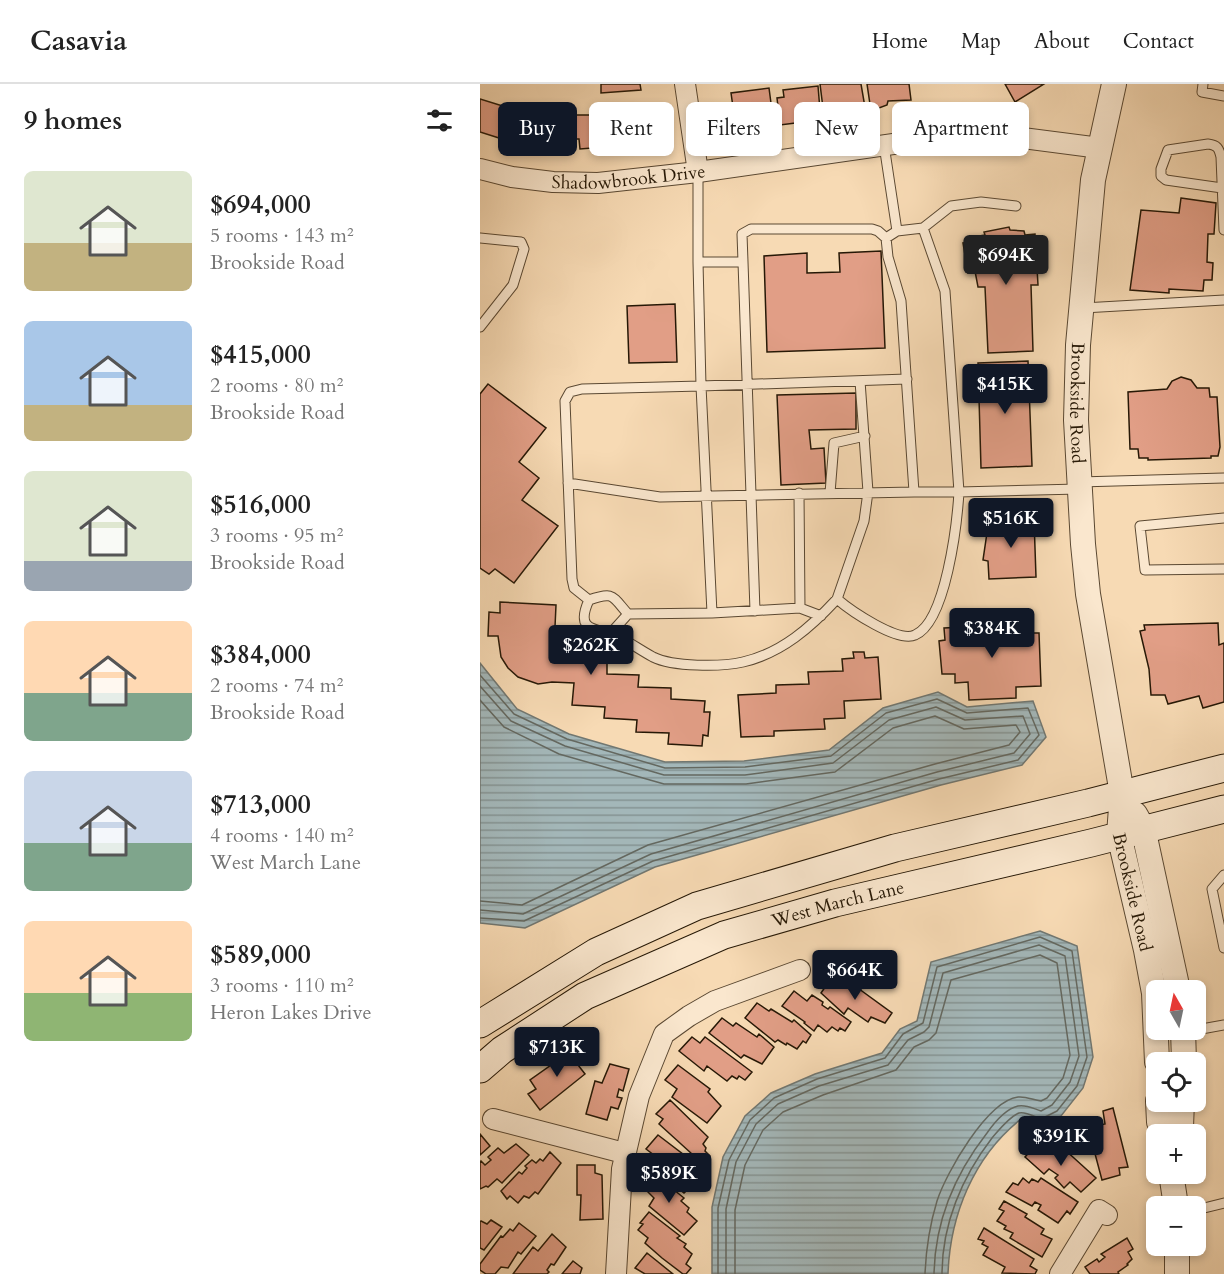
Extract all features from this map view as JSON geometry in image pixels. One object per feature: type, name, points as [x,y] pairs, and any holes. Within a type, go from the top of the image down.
[{"type":"main road","name":"West March Lane","points":[[480,1024],[596,952],[697,906],[895,848],[1224,768]]},
{"type":"main road","name":"West March Lane","points":[[480,1069],[502,1050],[585,996],[724,935],[835,903],[1224,809]]},
{"type":"street","points":[[685,84],[698,172]]},
{"type":"street","name":"Brookside Road","points":[[1114,84],[1093,180],[1081,308],[1076,420],[1080,485],[1088,594],[1122,794],[1175,980]]},
{"type":"street","name":"Shadowbrook Drive","points":[[480,169],[512,177],[543,181],[598,183],[698,172],[935,138],[1008,136],[1100,148]]},
{"type":"street","name":"Brookside Road","points":[[1131,832],[1152,982],[1156,1052]]},
{"type":"street","points":[[616,1274],[624,1153],[645,1080],[664,1034],[688,1016],[715,1001],[800,970]]},
{"type":"street","points":[[492,1119],[624,1153]]},
{"type":"street","points":[[1060,1274],[1099,1210],[1107,1215]]},
{"type":"street","points":[[1177,1256],[1177,1274]]},
{"type":"lane","points":[[1203,84],[1202,92],[1224,96]]},
{"type":"lane","points":[[884,145],[897,231]]},
{"type":"lane","points":[[1222,188],[1166,180],[1161,176],[1161,169],[1168,150],[1193,145],[1214,145],[1219,149],[1222,188],[1224,230]]},
{"type":"lane","points":[[698,172],[701,386],[712,613]]},
{"type":"lane","points":[[886,238],[897,231],[923,228],[951,206],[981,202],[1016,206]]},
{"type":"lane","points":[[837,599],[852,611],[893,635],[913,637],[926,628],[950,566],[959,492],[945,291],[923,228]]},
{"type":"lane","points":[[755,611],[742,234],[751,229],[872,229],[886,238]]},
{"type":"lane","points":[[480,238],[521,242],[524,249],[513,285],[480,327]]},
{"type":"lane","points":[[886,238],[888,257],[901,301],[914,492]]},
{"type":"lane","points":[[698,262],[743,262]]},
{"type":"lane","points":[[1081,308],[1224,300]]},
{"type":"lane","points":[[589,600],[574,588],[572,579],[565,401],[570,392],[582,389],[907,379]]},
{"type":"lane","points":[[628,614],[616,598],[606,594],[589,600],[584,612],[585,623],[593,631],[618,637],[655,658],[696,666],[743,662],[781,648],[821,616],[837,599],[864,521],[868,492],[860,381]]},
{"type":"lane","points":[[831,493],[834,443],[865,436]]},
{"type":"lane","points":[[568,483],[660,498],[868,492],[959,492],[1224,478]]},
{"type":"lane","points":[[799,494],[800,608]]},
{"type":"lane","points":[[1224,518],[1140,526],[1144,570],[1224,569]]},
{"type":"lane","points":[[609,634],[628,614],[712,613],[800,608],[821,616]]},
{"type":"lane","points":[[1224,875],[1212,889],[1224,948]]},
{"type":"lane","points":[[1206,1028],[1224,1025]]},
{"type":"lane","points":[[1206,1208],[1224,1203]]},
{"type":"water","points":[[480,663],[517,709],[569,734],[665,762],[744,761],[829,750],[883,708],[938,692],[967,707],[1033,701],[1046,737],[1022,765],[941,785],[655,867],[525,928],[480,923]]},
{"type":"water","points":[[1040,931],[1077,946],[1093,1057],[1083,1088],[1061,1116],[1042,1126],[1021,1119],[990,1151],[968,1188],[960,1209],[954,1230],[948,1274],[712,1274],[712,1207],[723,1157],[745,1116],[771,1093],[815,1074],[882,1053],[900,1029],[917,1021],[931,962]]},
{"type":"building","points":[[601,84],[640,84],[641,90],[601,93]]},
{"type":"building","points":[[820,84],[861,84],[864,102],[822,102]]},
{"type":"building","points":[[867,84],[909,84],[911,100],[888,101],[887,105],[880,108],[880,102],[870,102]]},
{"type":"building","points":[[1005,84],[1044,84],[1015,102]]},
{"type":"building","points":[[818,86],[819,102],[794,102],[794,123],[782,125],[782,102],[777,102],[777,98],[784,97],[783,90]]},
{"type":"building","points":[[769,88],[771,102],[732,102],[731,93]]},
{"type":"building","points":[[480,99],[498,105],[498,138],[480,132]]},
{"type":"building","points":[[577,115],[589,115],[589,148],[580,149],[579,139],[577,139]]},
{"type":"building","points":[[1181,198],[1216,203],[1214,234],[1208,234],[1207,262],[1213,263],[1212,280],[1204,280],[1203,291],[1169,289],[1169,293],[1130,290],[1141,210],[1179,213]]},
{"type":"building","points":[[1009,227],[1010,230],[1024,231],[1025,235],[1035,234],[1038,285],[1031,285],[1033,351],[988,353],[985,287],[978,287],[975,271],[968,273],[963,243],[974,242],[974,237],[985,235],[984,232]]},
{"type":"building","points":[[881,251],[885,348],[767,352],[764,256],[807,253],[807,273],[840,272],[839,253]]},
{"type":"building","points":[[675,304],[677,362],[629,363],[627,306]]},
{"type":"building","points":[[1028,361],[1032,466],[981,468],[978,363]]},
{"type":"building","points":[[1181,377],[1191,380],[1197,388],[1209,388],[1210,397],[1217,397],[1220,447],[1218,456],[1148,460],[1148,458],[1139,458],[1138,449],[1130,449],[1128,392],[1167,389],[1172,381]]},
{"type":"building","points":[[488,384],[546,428],[519,462],[539,478],[522,500],[558,526],[514,583],[495,569],[489,574],[480,568],[480,394]]},
{"type":"building","points":[[856,393],[856,429],[809,430],[811,449],[824,448],[826,483],[781,485],[777,395]]},
{"type":"building","points":[[1034,519],[1036,577],[989,579],[988,561],[983,560],[988,526],[991,526],[990,521]]},
{"type":"building","points":[[500,602],[556,605],[554,649],[575,650],[575,661],[607,663],[607,674],[639,675],[638,687],[671,688],[671,699],[705,701],[704,712],[710,712],[708,736],[703,735],[702,746],[668,744],[669,733],[636,732],[637,720],[604,718],[605,707],[572,705],[574,683],[538,684],[518,677],[501,657],[498,636],[488,636],[489,612],[500,613]]},
{"type":"building","points":[[1218,623],[1219,645],[1224,643],[1224,702],[1203,708],[1199,696],[1168,704],[1165,695],[1151,695],[1149,669],[1140,631],[1145,630],[1144,625]]},
{"type":"building","points":[[1029,624],[1030,633],[1039,633],[1041,686],[1016,687],[1016,698],[969,700],[968,682],[955,683],[955,674],[942,674],[939,641],[945,640],[944,628]]},
{"type":"building","points":[[853,652],[864,652],[865,658],[878,657],[881,699],[844,701],[845,718],[824,719],[825,729],[774,731],[774,736],[741,737],[738,695],[776,693],[776,685],[809,684],[808,672],[843,671],[842,659],[854,658]]},
{"type":"building","points":[[844,978],[892,1013],[885,1023],[871,1017],[868,1022],[848,1008],[844,1014],[821,993],[830,980],[838,985]]},
{"type":"building","points":[[794,991],[807,1001],[812,995],[823,1002],[822,1005],[828,1009],[830,1007],[851,1022],[845,1031],[840,1028],[838,1031],[832,1027],[827,1032],[818,1025],[814,1031],[782,1006]]},
{"type":"building","points":[[757,1003],[792,1022],[794,1020],[811,1035],[806,1043],[803,1041],[797,1049],[778,1040],[775,1042],[745,1018]]},
{"type":"building","points":[[722,1018],[733,1026],[736,1023],[757,1037],[759,1034],[774,1047],[762,1064],[744,1055],[741,1058],[709,1033]]},
{"type":"building","points":[[692,1037],[700,1043],[705,1037],[752,1072],[745,1080],[739,1076],[737,1079],[732,1076],[727,1081],[707,1066],[704,1071],[679,1051]]},
{"type":"building","points":[[578,1046],[586,1057],[580,1060],[583,1062],[578,1065],[585,1074],[540,1110],[528,1094],[536,1089],[530,1080]]},
{"type":"building","points":[[610,1064],[629,1069],[623,1091],[619,1089],[617,1097],[622,1098],[618,1109],[611,1107],[607,1120],[586,1114],[595,1081],[602,1083]]},
{"type":"building","points":[[678,1065],[710,1089],[708,1092],[721,1106],[707,1123],[672,1097],[677,1089],[665,1080]]},
{"type":"building","points":[[670,1100],[708,1137],[703,1144],[710,1156],[703,1164],[659,1124],[663,1119],[656,1114]]},
{"type":"building","points":[[1113,1108],[1128,1167],[1119,1168],[1120,1175],[1102,1180],[1094,1150],[1099,1148],[1095,1126],[1105,1124],[1103,1111]]},
{"type":"building","points":[[480,1134],[490,1146],[480,1155]]},
{"type":"building","points":[[658,1135],[688,1158],[685,1162],[695,1170],[691,1174],[698,1180],[684,1193],[668,1180],[671,1177],[656,1163],[659,1159],[646,1149]]},
{"type":"building","points":[[516,1144],[529,1155],[502,1183],[497,1179],[488,1187],[480,1189],[481,1161],[485,1165],[491,1160],[488,1157],[498,1148],[504,1153]]},
{"type":"building","points":[[1035,1146],[1039,1150],[1044,1146],[1048,1150],[1052,1147],[1060,1152],[1063,1148],[1096,1178],[1081,1192],[1070,1182],[1064,1188],[1055,1178],[1058,1175],[1049,1169],[1044,1174],[1025,1157]]},
{"type":"building","points":[[550,1152],[561,1163],[538,1194],[535,1192],[529,1198],[524,1196],[518,1203],[510,1196],[507,1199],[501,1191],[519,1172],[522,1174],[527,1168],[525,1166],[532,1160],[536,1163],[540,1159],[543,1161]]},
{"type":"building","points":[[577,1165],[595,1165],[595,1173],[602,1175],[603,1219],[580,1220],[581,1195],[577,1195]]},
{"type":"building","points":[[653,1173],[684,1198],[681,1201],[689,1208],[687,1212],[697,1221],[684,1235],[649,1206],[654,1198],[641,1185]]},
{"type":"building","points":[[1023,1178],[1029,1183],[1032,1179],[1038,1182],[1041,1178],[1078,1202],[1070,1214],[1067,1211],[1058,1223],[1038,1210],[1041,1205],[1035,1202],[1032,1206],[1006,1192],[1013,1183],[1018,1185]]},
{"type":"building","points":[[1004,1201],[1027,1214],[1025,1217],[1044,1229],[1041,1234],[1052,1239],[1042,1257],[1010,1238],[1013,1233],[1004,1229],[1006,1226],[997,1221],[1004,1211],[999,1209]]},
{"type":"building","points":[[649,1212],[680,1236],[677,1238],[686,1244],[684,1247],[692,1254],[686,1264],[691,1268],[686,1274],[683,1274],[645,1243],[648,1238],[638,1230],[643,1224],[640,1223]]},
{"type":"building","points":[[491,1220],[502,1227],[484,1250],[480,1248],[480,1222],[487,1224]]},
{"type":"building","points":[[519,1223],[536,1236],[521,1254],[518,1252],[508,1268],[501,1267],[495,1274],[486,1274],[480,1270],[480,1264],[501,1236],[503,1237],[510,1229],[513,1231]]},
{"type":"building","points":[[984,1228],[1034,1259],[1030,1266],[1037,1270],[1035,1274],[1002,1273],[1005,1267],[983,1255],[988,1247],[982,1244],[984,1241],[978,1239]]},
{"type":"building","points":[[552,1234],[566,1247],[554,1265],[551,1264],[547,1270],[549,1272],[547,1274],[513,1274],[533,1247],[538,1251]]},
{"type":"building","points":[[1127,1238],[1133,1249],[1128,1252],[1132,1259],[1118,1272],[1119,1274],[1090,1274],[1085,1267],[1097,1259],[1099,1262],[1105,1257],[1101,1254]]},
{"type":"building","points":[[647,1253],[673,1274],[645,1274],[635,1268]]},
{"type":"building","points":[[573,1261],[582,1268],[580,1274],[562,1274]]}]
